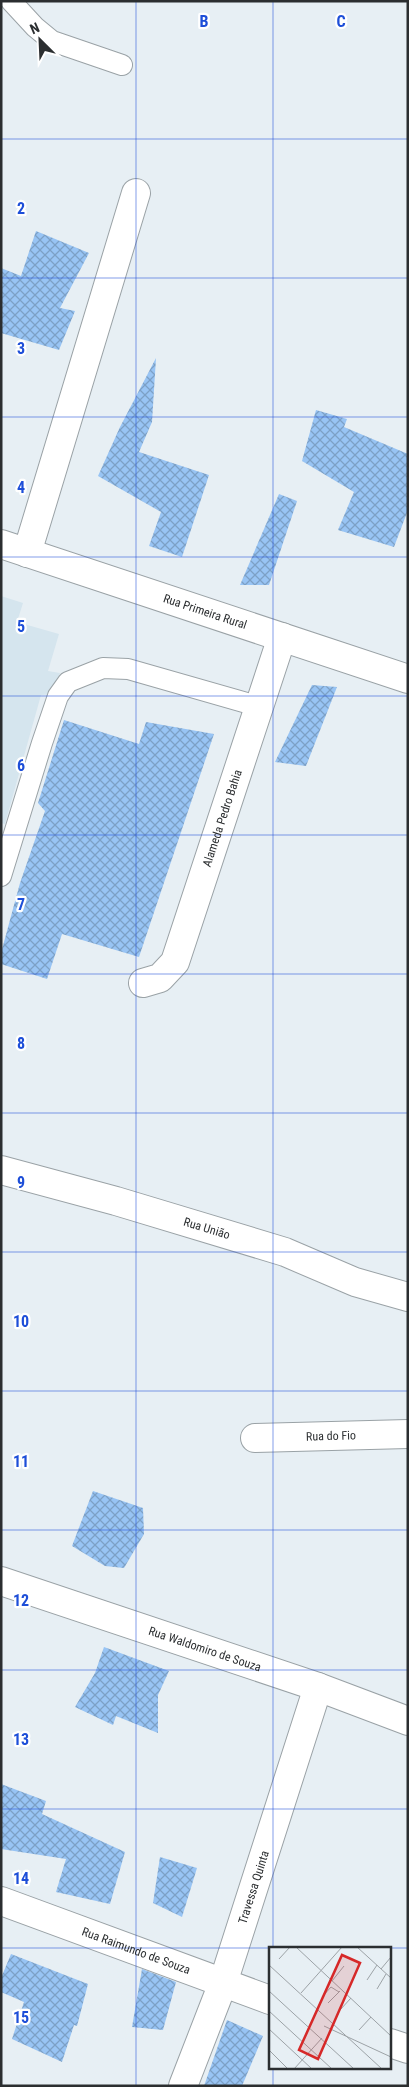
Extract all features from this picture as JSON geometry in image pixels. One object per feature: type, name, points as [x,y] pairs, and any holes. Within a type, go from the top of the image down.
[{"type":"street","points":[[27,552],[136,193]]},
{"type":"street","name":"Rua Primeira Rural","points":[[1,544],[408,679]]},
{"type":"street","name":"Alameda Pedro Bahia","points":[[143,983],[160,978],[175,962],[261,707],[282,637]]},
{"type":"street","name":"Rua União","points":[[1,1170],[116,1201],[285,1252],[354,1282],[408,1297]]},
{"type":"street","name":"Rua do Fio","points":[[255,1438],[408,1434]]},
{"type":"street","name":"Rua Waldomiro de Souza","points":[[1,1581],[318,1687],[408,1721]]},
{"type":"street","name":"Travessa Quinta","points":[[183,2086],[223,1983],[318,1687]]},
{"type":"street","name":"Rua Raimundo de Souza","points":[[1,1901],[269,2000]]},
{"type":"street","points":[[392,2043],[408,2049]]},
{"type":"lane","points":[[11,1],[35,27],[52,41],[122,65]]},
{"type":"lane","points":[[1,876],[58,696],[68,682],[103,668],[128,668],[261,707]]},
{"type":"shaded area","points":[[1,596],[23,603],[17,622],[59,634],[48,671],[60,673],[53,694],[41,695],[5,824],[1,823]]},
{"type":"building","points":[[36,231],[89,253],[60,308],[75,311],[59,350],[1,333],[1,268],[21,276]]},
{"type":"building","points":[[156,358],[152,422],[139,452],[209,475],[182,557],[149,546],[161,512],[98,476],[120,427]]},
{"type":"building","points":[[316,410],[347,419],[344,427],[408,454],[408,510],[394,547],[338,530],[354,492],[302,461]]},
{"type":"building","points":[[279,494],[297,501],[269,585],[240,585]]},
{"type":"building","points":[[312,685],[337,687],[306,766],[275,762]]},
{"type":"building","points":[[64,720],[139,744],[146,722],[214,734],[139,957],[62,934],[47,979],[1,964],[1,953],[20,883],[45,811],[38,803]]},
{"type":"building","points":[[93,1491],[143,1508],[144,1534],[124,1568],[105,1566],[72,1546]]},
{"type":"building","points":[[104,1647],[169,1671],[158,1695],[158,1733],[116,1716],[113,1725],[75,1707],[95,1673]]},
{"type":"building","points":[[1,1784],[46,1801],[42,1814],[125,1852],[110,1904],[56,1892],[66,1859],[1,1849]]},
{"type":"building","points":[[160,1857],[197,1868],[182,1917],[153,1903]]},
{"type":"building","points":[[11,1954],[88,1984],[77,2026],[74,2025],[62,2062],[12,2039],[24,2002],[1,1992],[1,1978]]},
{"type":"building","points":[[142,1969],[176,1982],[163,2030],[132,2027]]},
{"type":"building","points":[[227,2020],[263,2036],[242,2086],[204,2086]]}]
